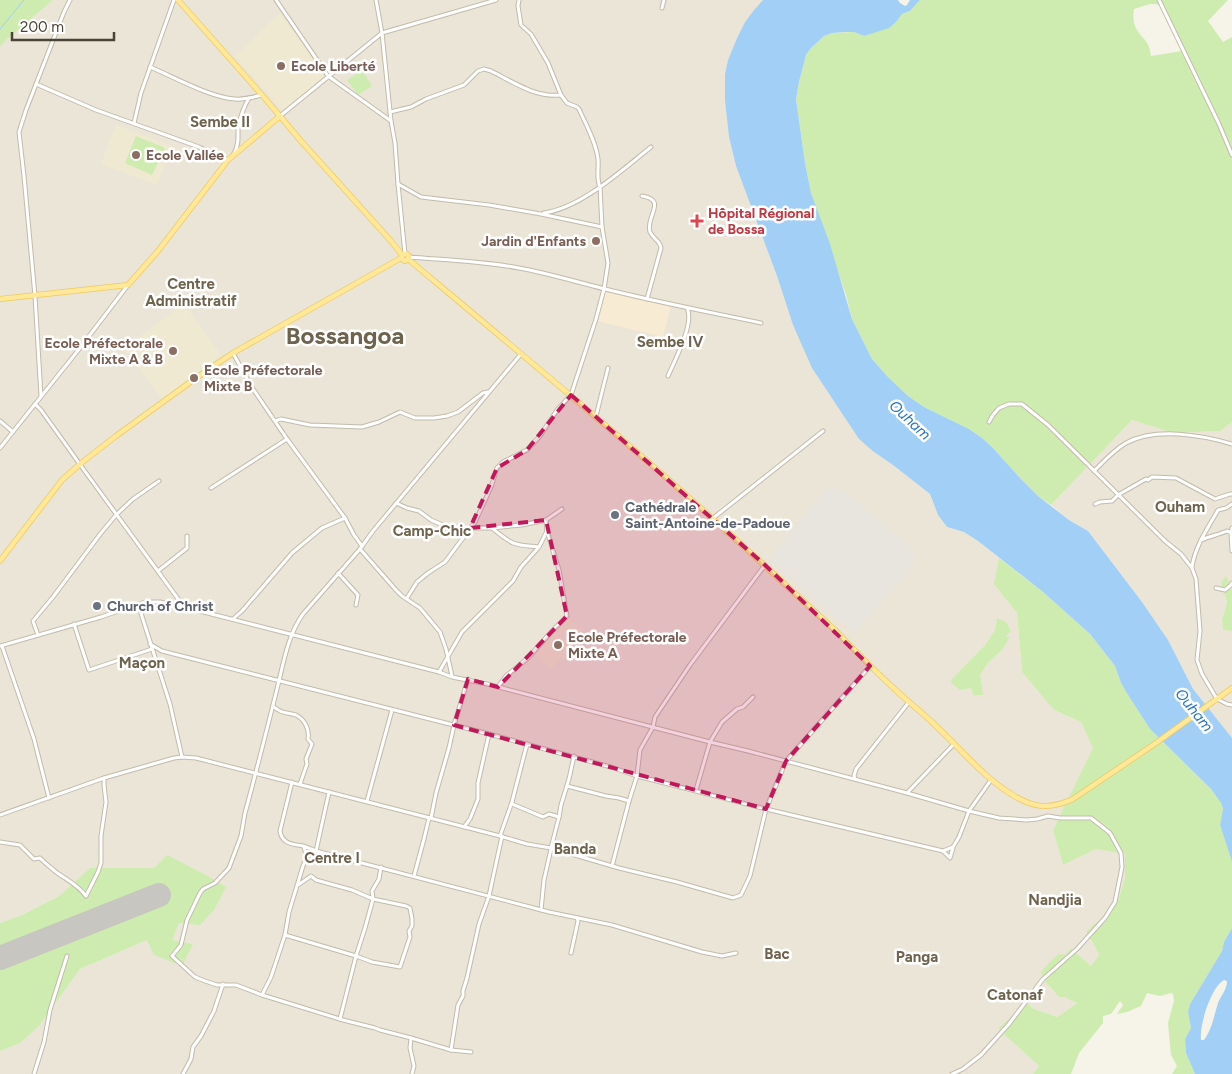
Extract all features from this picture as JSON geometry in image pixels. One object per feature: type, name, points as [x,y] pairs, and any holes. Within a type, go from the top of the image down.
[{"type":"main road","points":[[178,0],[405,257],[596,416],[765,565],[991,780],[1013,796],[1050,811],[1072,799],[1156,743],[1232,688]]},
{"type":"main road","points":[[0,299],[128,285],[158,251],[230,158],[280,116]]},
{"type":"main road","points":[[0,561],[62,480],[80,464],[233,353],[405,257]]},
{"type":"street","points":[[41,396],[19,132],[70,0]]},
{"type":"street","points":[[134,123],[141,93],[174,0]]},
{"type":"street","points":[[276,0],[328,76],[391,121]]},
{"type":"street","points":[[376,0],[382,33],[395,143],[405,257],[518,267],[647,299],[762,323]]},
{"type":"street","points":[[280,116],[382,33],[496,0]]},
{"type":"street","points":[[406,598],[417,582],[445,562],[475,522],[491,487],[497,468],[503,462],[527,450],[540,436],[557,410],[570,395],[596,319],[604,288],[608,263],[602,227],[596,148],[579,109],[567,103],[561,95],[548,63],[531,34],[521,25],[519,0]]},
{"type":"street","points":[[662,8],[664,0]]},
{"type":"street","points":[[1160,0],[1219,124],[1232,156]]},
{"type":"street","points":[[150,66],[209,93],[235,100],[262,95]]},
{"type":"street","points":[[390,112],[411,107],[464,84],[478,71],[484,69],[536,93],[551,96],[561,95]]},
{"type":"street","points":[[36,84],[96,110],[230,158],[236,150],[243,109],[249,98]]},
{"type":"street","points":[[541,214],[560,210],[584,198],[651,148]]},
{"type":"street","points":[[398,184],[421,197],[490,205],[602,227]]},
{"type":"street","points":[[642,196],[650,197],[654,201],[655,207],[650,221],[650,231],[660,244],[647,299]]},
{"type":"street","points":[[0,448],[128,285]]},
{"type":"street","points":[[668,376],[685,338],[690,312],[687,308]]},
{"type":"street","points":[[233,353],[251,386],[344,518],[361,547],[396,590],[420,608],[440,632],[448,656],[452,677]]},
{"type":"street","points":[[471,1052],[451,1050],[340,1019],[262,995],[236,984],[217,985],[195,976],[172,956],[181,945],[187,920],[200,893],[203,889],[214,883],[229,868],[241,836],[245,813],[295,625],[521,354]]},
{"type":"street","points":[[596,416],[608,368]]},
{"type":"street","points":[[275,421],[281,419],[310,425],[362,427],[400,412],[415,418],[434,418],[458,412],[483,393],[489,392]]},
{"type":"street","points":[[35,404],[184,607]]},
{"type":"street","points":[[988,422],[999,408],[1009,404],[1022,404],[1048,424],[1165,541],[1182,554],[1192,568],[1196,579],[1200,631],[1197,660],[1202,674],[1217,699],[1232,705]]},
{"type":"street","points":[[0,421],[13,432]]},
{"type":"street","points":[[712,519],[823,431]]},
{"type":"street","points":[[1094,470],[1125,444],[1149,435],[1205,437],[1232,444]]},
{"type":"street","points":[[211,488],[286,438]]},
{"type":"street","points":[[1095,504],[1112,501],[1118,495],[1152,477],[1176,478],[1215,499],[1232,494]]},
{"type":"street","points":[[38,636],[32,621],[53,597],[117,514],[133,499],[159,481]]},
{"type":"street","points":[[396,503],[418,511],[430,520],[454,530],[522,525],[546,520],[562,509]]},
{"type":"street","points":[[1192,568],[1193,558],[1201,540],[1218,510],[1232,504]]},
{"type":"street","points":[[233,619],[242,612],[292,553],[322,528],[344,518]]},
{"type":"street","points":[[498,687],[506,676],[528,658],[568,616],[559,570],[547,531],[546,520]]},
{"type":"street","points":[[491,528],[511,542],[523,546],[539,547]]},
{"type":"street","points":[[439,672],[462,632],[513,580],[521,567],[539,547],[547,531]]},
{"type":"street","points":[[1201,540],[1211,535],[1232,531],[1232,552]]},
{"type":"street","points":[[158,571],[187,548],[187,536]]},
{"type":"street","points":[[612,866],[628,802],[637,776],[640,750],[653,727],[655,717],[690,666],[765,565]]},
{"type":"street","points":[[338,573],[358,596],[356,605]]},
{"type":"street","points":[[1216,588],[1225,590],[1232,583]]},
{"type":"street","points":[[49,798],[34,739],[1,646],[152,601],[233,619],[439,672],[452,677],[468,679],[786,761],[907,793],[969,812],[999,818],[1027,820],[1036,819],[1050,811],[1060,818],[1091,818],[1110,833],[1121,854],[1122,867],[1114,902],[1105,918],[1076,949],[1042,979],[1010,1024],[981,1055],[952,1074]]},
{"type":"street","points":[[138,604],[170,704],[182,757]]},
{"type":"street","points":[[74,624],[89,670],[152,649]]},
{"type":"street","points":[[150,644],[162,651],[574,756],[637,776],[943,851],[950,858],[969,812],[991,780]]},
{"type":"street","points":[[0,815],[104,778],[182,757],[196,758],[734,898],[741,895],[750,876],[766,809],[786,761],[870,666]]},
{"type":"street","points":[[414,876],[468,679]]},
{"type":"street","points":[[696,790],[710,742],[722,722],[736,709],[743,707],[753,698]]},
{"type":"street","points":[[846,777],[856,769],[909,702]]},
{"type":"street","points":[[273,706],[278,711],[297,716],[306,723],[309,734],[308,739],[312,744],[300,784]]},
{"type":"street","points":[[367,802],[392,710]]},
{"type":"street","points":[[464,827],[470,819],[478,799],[478,783],[489,734]]},
{"type":"street","points":[[451,1050],[458,1006],[463,996],[479,924],[489,896],[501,836],[512,804],[527,744]]},
{"type":"street","points":[[907,793],[954,744]]},
{"type":"street","points":[[541,910],[544,880],[574,756]]},
{"type":"street","points":[[855,779],[856,769]]},
{"type":"street","points":[[0,842],[20,845],[34,859],[40,858],[70,880],[86,896],[101,863],[101,836],[106,802],[104,778]]},
{"type":"street","points":[[292,782],[280,831],[281,838],[287,843],[541,910],[612,925],[702,952],[722,956],[736,953]]},
{"type":"street","points":[[567,786],[628,802]]},
{"type":"street","points":[[262,995],[271,977],[285,935],[289,912],[303,866],[307,857],[316,851],[329,792]]},
{"type":"street","points":[[512,804],[543,817],[549,814],[559,816]]},
{"type":"street","points":[[304,846],[307,857]]},
{"type":"street","points":[[943,851],[953,847]]},
{"type":"street","points":[[340,1019],[365,928],[372,891],[379,879],[381,868]]},
{"type":"street","points":[[285,935],[372,962],[400,967],[410,937],[409,931],[412,926],[412,920],[410,908],[316,880],[311,876],[298,885]]},
{"type":"street","points":[[571,953],[577,918]]},
{"type":"street","points":[[34,1074],[44,1042],[50,1010],[67,956]]},
{"type":"street","points":[[183,1074],[191,1059],[193,1048],[214,1011],[222,984]]},
{"type":"street","points":[[411,1038],[410,1048],[414,1066],[412,1074]]},
{"type":"highlighted area","points":[[571,395],[765,565],[870,666],[786,761],[766,809],[454,725],[468,679],[498,687],[567,616],[546,520],[470,528],[497,468],[527,450]]},
{"type":"shaded area","points":[[53,0],[763,0],[745,22],[728,60],[725,74],[725,101],[729,137],[736,166],[793,325],[874,452],[930,494],[938,515],[947,527],[964,532],[999,558],[995,584],[1017,613],[1022,672],[1054,710],[1081,722],[1094,749],[1053,830],[1063,865],[1096,849],[1125,853],[1125,878],[1118,901],[1105,923],[1090,940],[1096,947],[1099,955],[1091,966],[1077,953],[1065,955],[1043,979],[1059,997],[1065,997],[1078,1002],[1057,1017],[1032,1008],[998,1029],[1039,1066],[1033,1074],[0,1074],[0,1051],[20,1043],[39,1026],[80,969],[147,940],[193,944],[171,940],[179,923],[154,868],[90,868],[59,896],[22,915],[0,923],[0,47]],"holes":[[[997,618],[1006,622],[1011,629],[1001,651],[988,663],[980,675],[973,695],[971,688],[952,679],[985,645],[995,630]]]},
{"type":"shaded area","name":"Ecole Liberté","points":[[280,13],[325,76],[283,111],[235,56]]},
{"type":"shaded area","name":"Ecole Vallée","points":[[116,125],[172,146],[157,185],[101,164]]},
{"type":"shaded area","points":[[605,291],[671,306],[663,337],[597,321]]},
{"type":"shaded area","name":"Ecole Préfectorale Mixte A & B","points":[[184,304],[221,355],[162,399],[124,348]]},
{"type":"shaded area","points":[[1132,420],[1173,433],[1220,431],[1232,422],[1232,590],[1226,577],[1227,602],[1222,620],[1223,630],[1232,631],[1232,738],[1193,689],[1168,640],[1142,602],[1088,531],[1069,520],[1051,505]]},
{"type":"shaded area","points":[[831,488],[843,489],[911,548],[914,555],[912,566],[855,633],[769,560],[825,490]]},
{"type":"shaded area","name":"Ecole Préfectorale Mixte A","points":[[568,618],[584,632],[551,670],[535,655]]},
{"type":"green space","points":[[0,0],[53,0],[0,47]]},
{"type":"green space","points":[[920,0],[1228,0],[1208,21],[1223,42],[1232,37],[1232,422],[1220,431],[1173,433],[1132,420],[1051,505],[1038,496],[982,438],[969,429],[924,407],[908,396],[872,359],[852,319],[846,295],[811,193],[796,99],[806,55],[824,36],[832,33],[854,32],[864,36],[897,21],[902,14],[910,11]],"holes":[[[1159,5],[1182,51],[1151,56],[1148,44],[1136,28],[1134,9]]]},
{"type":"green space","points":[[362,70],[372,86],[358,95],[347,80]]},
{"type":"green space","points":[[136,136],[165,148],[152,175],[125,163]]},
{"type":"green space","points":[[999,558],[1043,592],[1090,634],[1115,666],[1121,683],[1150,729],[1211,789],[1221,803],[1223,809],[1220,825],[1232,862],[1232,928],[1224,942],[1222,951],[1190,1004],[1188,1012],[1191,1028],[1185,1039],[1186,1053],[1195,1074],[1172,1074],[1177,1066],[1171,1055],[1168,1023],[1174,1001],[1173,994],[1171,993],[1160,996],[1147,993],[1141,1006],[1117,1014],[1123,1005],[1120,1001],[1111,1014],[1103,1016],[1103,1023],[1079,1053],[1071,1074],[1033,1074],[1039,1066],[998,1029],[1027,1002],[1032,1008],[1057,1017],[1077,1003],[1065,997],[1059,997],[1043,979],[1041,972],[1059,954],[1065,955],[1071,948],[1091,966],[1099,955],[1086,932],[1098,921],[1105,923],[1118,901],[1125,878],[1125,854],[1096,849],[1063,865],[1053,830],[1093,748],[1081,722],[1054,710],[1022,672],[1017,613],[994,584]]},
{"type":"green space","points":[[1226,576],[1232,590],[1232,631],[1223,630],[1222,620],[1227,602],[1221,583]]},
{"type":"green space","points":[[997,618],[1006,622],[1011,630],[1006,637],[1010,637],[1001,651],[988,663],[980,675],[983,695],[973,695],[971,688],[960,690],[951,683],[952,679],[985,645],[995,630]]},
{"type":"green space","points":[[167,855],[226,887],[214,910],[200,925],[179,923],[172,940],[193,944],[182,966],[154,955],[147,940],[80,969],[39,1026],[20,1043],[0,1051],[0,923],[22,915],[59,896],[90,868],[154,868]]},
{"type":"water","points":[[763,0],[898,0],[905,6],[910,0],[920,0],[910,11],[902,14],[889,28],[864,36],[854,32],[846,32],[832,33],[824,36],[806,55],[799,82],[796,99],[811,193],[830,244],[852,319],[872,359],[888,377],[908,396],[924,407],[969,429],[982,438],[1038,496],[1069,520],[1088,531],[1142,602],[1168,640],[1193,689],[1232,738],[1232,862],[1220,825],[1223,809],[1221,803],[1211,789],[1150,729],[1121,683],[1115,666],[1090,634],[1043,592],[978,541],[964,532],[947,527],[938,515],[930,494],[859,439],[812,368],[793,325],[736,166],[729,137],[725,101],[725,74],[728,60],[745,22]]},
{"type":"water","points":[[1232,928],[1232,1074],[1195,1074],[1186,1053],[1185,1039],[1191,1028],[1188,1012],[1190,1004],[1222,951],[1224,942]],"holes":[[[1224,980],[1227,981],[1213,1022],[1204,1040],[1201,1040],[1202,1026],[1210,998],[1219,984]]]},
{"type":"waterway","points":[[0,29],[24,0]]},
{"type":"runway","points":[[0,958],[159,895]]},
{"type":"place","name":"Ecole Liberté","points":[[281,66]]},
{"type":"place","name":"Ecole Vallée","points":[[136,155]]},
{"type":"place","name":"Hôpital Régional de Bossa","points":[[697,221]]},
{"type":"place","name":"Jardin d'Enfants","points":[[596,241]]},
{"type":"place","name":"Ecole Préfectorale Mixte A & B","points":[[173,351]]},
{"type":"place","name":"Ecole Préfectorale Mixte B","points":[[194,378]]},
{"type":"place","name":"Cathédrale Saint-Antoine-de-Padoue","points":[[615,515]]},
{"type":"place","name":"Church of Christ","points":[[97,606]]},
{"type":"place","name":"Ecole Préfectorale Mixte A","points":[[558,645]]},
{"type":"district","name":"Sembe II","points":[[220,122]]},
{"type":"district","name":"Centre Administratif","points":[[191,292]]},
{"type":"district","name":"Bossangoa","points":[[345,335]]},
{"type":"district","name":"Sembe IV","points":[[670,342]]},
{"type":"district","name":"Ouham","points":[[1180,507]]},
{"type":"district","name":"Camp-Chic","points":[[432,531]]},
{"type":"district","name":"Maçon","points":[[142,663]]},
{"type":"district","name":"Banda","points":[[575,849]]},
{"type":"district","name":"Centre I","points":[[332,858]]},
{"type":"district","name":"Nandjia","points":[[1055,900]]},
{"type":"district","name":"Bac","points":[[777,954]]},
{"type":"district","name":"Panga","points":[[917,957]]},
{"type":"district","name":"Catonaf","points":[[1015,995]]}]
